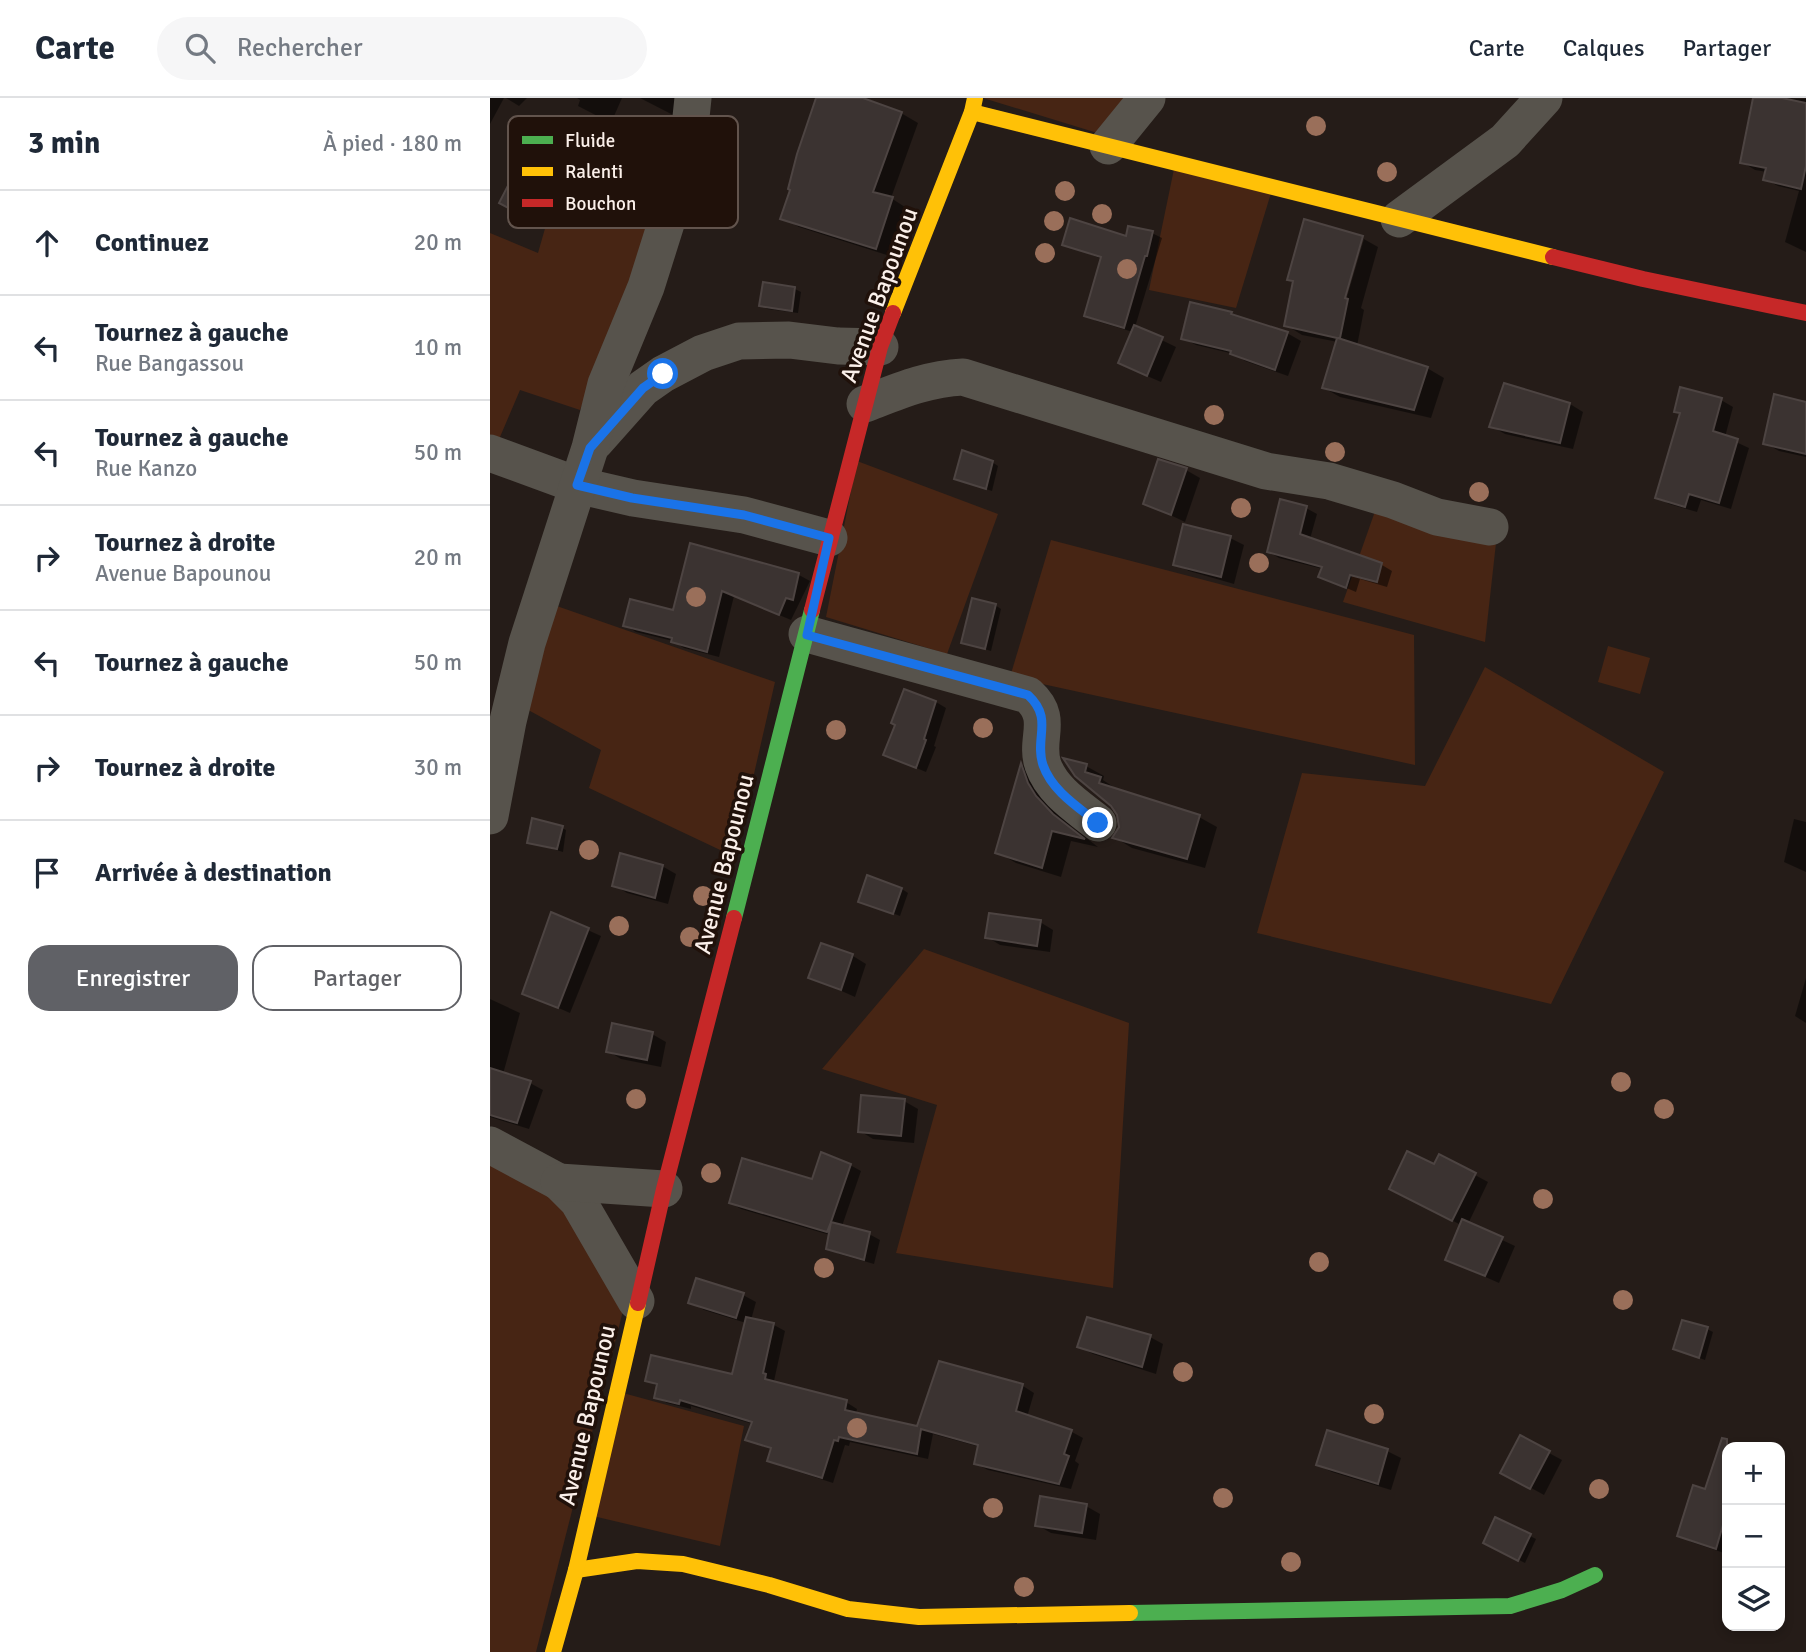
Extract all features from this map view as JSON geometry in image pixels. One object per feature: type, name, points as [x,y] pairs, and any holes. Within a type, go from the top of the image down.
[{"type":"street","points":[[691,116],[693,98]]},
{"type":"street","points":[[1108,146],[1147,98]]},
{"type":"street","points":[[1399,219],[1505,141],[1544,98]]},
{"type":"street","points":[[974,105],[1108,146],[1399,219],[1643,279],[1806,313]]},
{"type":"street","name":"Avenue Bapounou","points":[[553,1652],[576,1570],[664,1189],[880,347],[974,105]]},
{"type":"street","points":[[490,816],[508,721],[527,643],[590,448],[607,384],[646,287],[665,228]]},
{"type":"street","points":[[590,448],[643,388],[663,374],[704,353],[739,341],[789,340],[838,346],[880,347]]},
{"type":"street","points":[[865,404],[936,378],[963,377],[1266,471],[1329,481],[1437,516],[1490,527]]},
{"type":"street","points":[[490,453],[577,485],[632,498],[744,515],[829,538]]},
{"type":"street","points":[[807,635],[1028,695],[1037,703],[1043,715],[1042,763],[1052,785],[1098,823]]},
{"type":"street","points":[[490,1145],[559,1182],[578,1201],[636,1301]]},
{"type":"street","points":[[559,1182],[664,1189]]},
{"type":"street","points":[[576,1570],[637,1561],[683,1564],[769,1585],[848,1609],[919,1617],[1510,1606],[1562,1590],[1595,1575]]},
{"type":"shaded area","points":[[983,98],[1135,98],[1104,135]]},
{"type":"shaded area","points":[[1174,169],[1271,193],[1236,308],[1149,290]]},
{"type":"shaded area","points":[[545,228],[651,228],[580,410],[520,390],[497,444],[490,442],[490,233],[538,253]]},
{"type":"shaded area","points":[[857,461],[998,514],[947,654],[826,617]]},
{"type":"shaded area","points":[[1379,500],[1497,534],[1485,642],[1343,602]]},
{"type":"shaded area","points":[[1051,540],[1414,635],[1415,765],[1010,677]]},
{"type":"shaded area","points":[[551,604],[775,682],[735,857],[589,788],[601,750],[521,706]]},
{"type":"shaded area","points":[[1608,646],[1650,658],[1640,694],[1598,682]]},
{"type":"shaded area","points":[[1485,667],[1664,772],[1551,1004],[1257,933],[1302,773],[1425,786]]},
{"type":"shaded area","points":[[924,949],[1129,1023],[1113,1288],[896,1253],[937,1105],[822,1069]]},
{"type":"shaded area","points":[[490,1161],[573,1211],[625,1303],[536,1652],[490,1652]]},
{"type":"shaded area","points":[[623,1393],[744,1426],[720,1546],[593,1516]]},
{"type":"building","points":[[816,98],[863,98],[902,112],[873,192],[893,197],[876,249],[780,219],[790,190],[788,189],[797,154]]},
{"type":"building","points":[[1753,98],[1782,98],[1806,103],[1806,166],[1801,189],[1763,180],[1766,168],[1740,163]]},
{"type":"building","points":[[508,186],[508,208],[499,203]]},
{"type":"building","points":[[1070,218],[1126,236],[1128,226],[1153,231],[1124,328],[1084,316],[1101,257],[1062,245]]},
{"type":"building","points":[[1304,219],[1363,236],[1345,298],[1348,299],[1338,338],[1428,367],[1414,410],[1322,388],[1337,338],[1284,326],[1293,281],[1287,280]]},
{"type":"building","points":[[763,282],[795,287],[792,311],[759,306]]},
{"type":"building","points":[[1190,302],[1232,312],[1231,314],[1288,332],[1275,370],[1230,354],[1231,351],[1181,339]]},
{"type":"building","points":[[1134,325],[1163,337],[1147,376],[1118,363]]},
{"type":"building","points":[[1504,383],[1570,403],[1560,443],[1489,427]]},
{"type":"building","points":[[1680,387],[1722,398],[1713,431],[1738,439],[1719,503],[1689,494],[1685,507],[1655,498],[1680,413],[1674,412]]},
{"type":"building","points":[[1774,394],[1806,402],[1806,454],[1763,444]]},
{"type":"building","points":[[962,450],[993,461],[986,489],[954,479]]},
{"type":"building","points":[[1158,459],[1187,468],[1171,515],[1143,504]]},
{"type":"building","points":[[1280,499],[1307,506],[1300,534],[1382,563],[1377,582],[1350,575],[1346,588],[1318,577],[1322,567],[1267,552]]},
{"type":"building","points":[[1183,524],[1231,536],[1221,577],[1173,565]]},
{"type":"building","points":[[690,543],[799,573],[793,600],[786,598],[779,615],[722,591],[707,652],[671,642],[672,638],[623,626],[630,599],[673,610]]},
{"type":"building","points":[[972,598],[996,604],[985,649],[961,643]]},
{"type":"building","points":[[904,689],[936,701],[916,768],[883,755],[895,725],[891,723]]},
{"type":"building","points":[[1063,758],[1087,764],[1085,772],[1101,777],[1099,783],[1200,815],[1187,859],[1112,838],[1119,827],[1117,815],[1111,806],[1075,776]]},
{"type":"building","points":[[1021,763],[1036,796],[1053,814],[1085,839],[1052,831],[1042,868],[995,853]]},
{"type":"building","points":[[532,818],[563,826],[557,849],[527,843]]},
{"type":"building","points":[[620,853],[663,865],[655,898],[612,886]]},
{"type":"building","points":[[867,875],[902,888],[893,914],[858,902]]},
{"type":"building","points":[[551,912],[589,928],[558,1008],[522,994]]},
{"type":"building","points":[[989,913],[1041,920],[1037,946],[985,938]]},
{"type":"building","points":[[821,943],[853,954],[841,990],[808,978]]},
{"type":"building","points":[[612,1023],[653,1032],[647,1060],[606,1052]]},
{"type":"building","points":[[490,1068],[531,1081],[517,1123],[490,1115]]},
{"type":"building","points":[[861,1095],[905,1099],[901,1136],[858,1132]]},
{"type":"building","points":[[1407,1151],[1434,1164],[1439,1154],[1476,1173],[1452,1221],[1389,1189]]},
{"type":"building","points":[[821,1152],[851,1164],[827,1232],[729,1203],[742,1158],[812,1179]]},
{"type":"building","points":[[1462,1219],[1503,1237],[1485,1276],[1445,1260]]},
{"type":"building","points":[[831,1222],[870,1232],[864,1260],[826,1249]]},
{"type":"building","points":[[696,1278],[744,1293],[736,1318],[688,1303]]},
{"type":"building","points":[[746,1317],[774,1323],[763,1373],[766,1374],[765,1379],[847,1400],[845,1410],[917,1426],[939,1361],[1023,1384],[1016,1411],[1072,1430],[1064,1454],[1069,1456],[1059,1484],[974,1464],[978,1445],[921,1429],[917,1454],[839,1437],[838,1441],[834,1440],[822,1478],[767,1461],[771,1448],[745,1440],[752,1422],[680,1400],[679,1404],[654,1398],[657,1384],[645,1381],[651,1355],[732,1374]]},
{"type":"building","points":[[1087,1317],[1151,1335],[1142,1367],[1077,1347]]},
{"type":"building","points":[[1682,1320],[1708,1327],[1699,1358],[1673,1349]]},
{"type":"building","points":[[1327,1430],[1388,1449],[1378,1484],[1316,1465]]},
{"type":"building","points":[[1520,1435],[1550,1451],[1530,1489],[1500,1473]]},
{"type":"building","points":[[1722,1438],[1727,1439],[1727,1442],[1722,1442],[1722,1528],[1716,1549],[1677,1536],[1693,1485],[1705,1489]]},
{"type":"building","points":[[1040,1496],[1087,1504],[1082,1533],[1035,1526]]},
{"type":"building","points":[[1495,1517],[1531,1534],[1518,1561],[1483,1543]]},
{"type":"traffic: fast","points":[[734,918],[812,610]]},
{"type":"traffic: fast","points":[[1130,1613],[1510,1606],[1562,1590],[1595,1575]]},
{"type":"traffic: slow","points":[[893,313],[972,112],[975,98]]},
{"type":"traffic: slow","points":[[972,112],[1553,257]]},
{"type":"traffic: slow","points":[[553,1652],[576,1570],[638,1303]]},
{"type":"traffic: slow","points":[[576,1570],[637,1561],[683,1564],[769,1585],[848,1609],[919,1617],[1130,1613]]},
{"type":"traffic: jam","points":[[1553,257],[1806,313]]},
{"type":"traffic: jam","points":[[812,610],[880,347],[893,313]]},
{"type":"traffic: jam","points":[[638,1303],[664,1189],[734,918]]},
{"type":"route","points":[[663,374],[643,388],[590,448],[577,485],[632,498],[744,515],[829,538],[807,635],[1028,695],[1037,703],[1043,715],[1042,763],[1052,785],[1098,823]]}]
